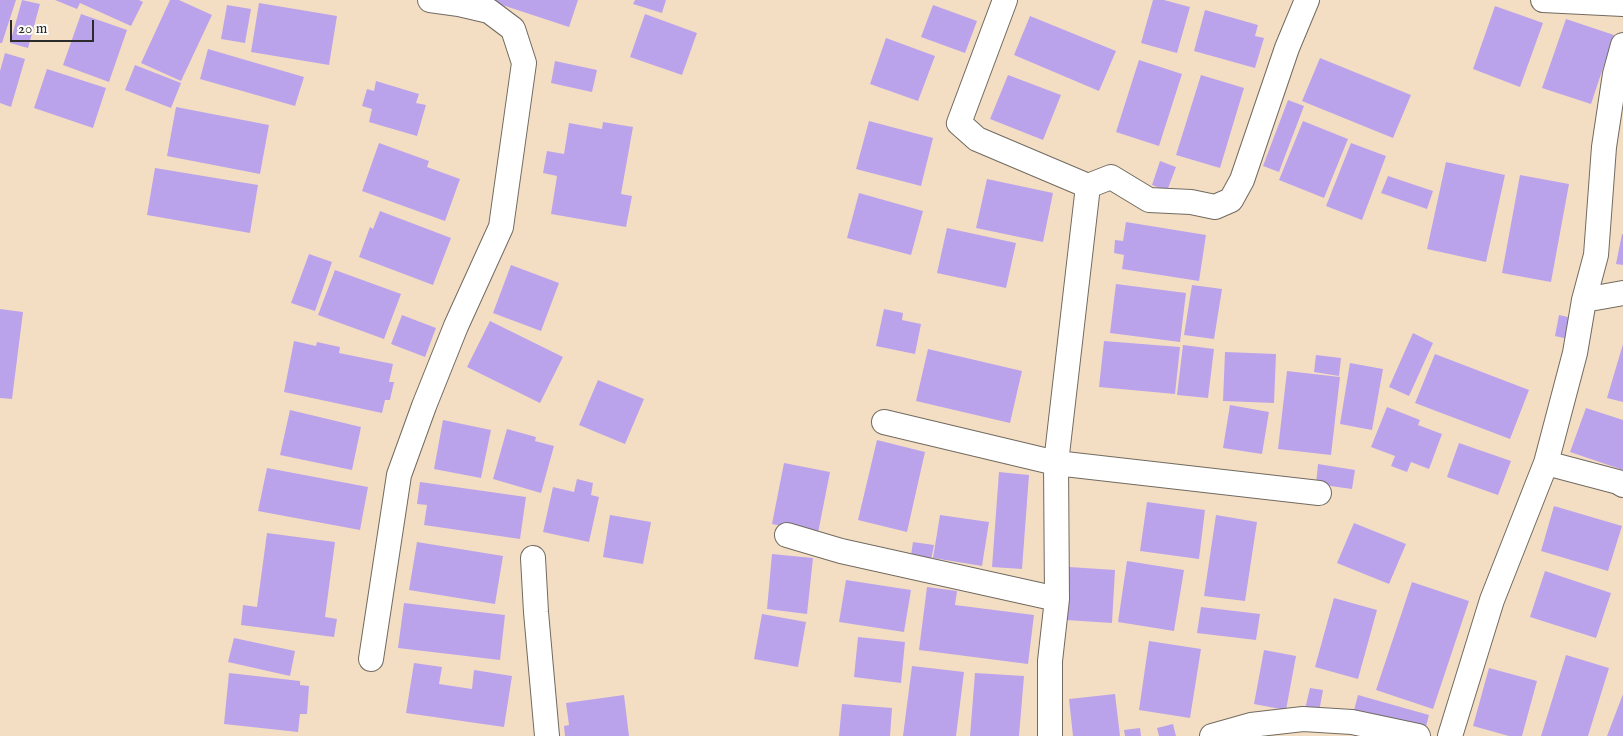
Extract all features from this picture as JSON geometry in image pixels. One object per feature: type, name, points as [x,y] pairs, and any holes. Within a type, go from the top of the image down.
[{"type":"street","points":[[371,659],[399,475],[424,406],[453,335],[501,227],[524,63],[513,29],[488,11],[460,4],[430,0]]},
{"type":"street","points":[[1005,0],[959,123],[978,139],[1088,186],[1111,177],[1149,200],[1191,202],[1214,207],[1231,200],[1242,180],[1287,48],[1308,0]]},
{"type":"street","points":[[1543,0],[1623,4]]},
{"type":"street","points":[[1450,736],[1492,600],[1546,462],[1575,353],[1584,300],[1596,255],[1604,147],[1616,74],[1623,45]]},
{"type":"street","points":[[1050,736],[1050,662],[1057,599],[1056,463],[1088,186]]},
{"type":"street","points":[[1584,300],[1623,293]]},
{"type":"street","points":[[884,422],[1056,463],[1319,493]]},
{"type":"street","points":[[1546,462],[1623,485]]},
{"type":"street","points":[[787,536],[841,551],[1057,599]]},
{"type":"street","points":[[532,558],[547,736]]},
{"type":"street","points":[[1212,736],[1251,725],[1303,719],[1352,722],[1418,736]]},
{"type":"building","points":[[0,0],[16,0],[2,43],[0,43]]},
{"type":"building","points":[[22,0],[40,4],[28,48],[10,43]]},
{"type":"building","points":[[55,0],[139,0],[143,2],[131,26],[80,3],[77,9]]},
{"type":"building","points":[[170,0],[179,0],[212,15],[181,81],[141,63]]},
{"type":"building","points":[[487,0],[578,0],[569,27]]},
{"type":"building","points":[[635,0],[666,0],[662,13],[633,4]]},
{"type":"building","points":[[1153,0],[1164,0],[1190,7],[1177,53],[1141,43]]},
{"type":"building","points":[[259,3],[337,16],[329,65],[251,52]]},
{"type":"building","points":[[227,5],[251,9],[245,43],[221,39]]},
{"type":"building","points":[[933,5],[977,21],[965,53],[921,37]]},
{"type":"building","points":[[1495,6],[1543,23],[1520,87],[1473,69]]},
{"type":"building","points":[[1205,10],[1258,25],[1255,36],[1264,38],[1255,68],[1194,51]]},
{"type":"building","points":[[81,14],[127,30],[109,82],[63,65]]},
{"type":"building","points":[[645,14],[697,33],[682,75],[630,57]]},
{"type":"building","points":[[1030,16],[1116,51],[1099,91],[1014,55]]},
{"type":"building","points":[[1566,19],[1614,35],[1591,104],[1542,88]]},
{"type":"building","points":[[886,38],[935,56],[918,101],[870,84]]},
{"type":"building","points":[[208,49],[304,77],[295,106],[200,79]]},
{"type":"building","points":[[5,53],[25,59],[11,107],[0,103],[0,71]]},
{"type":"building","points":[[1320,58],[1411,95],[1393,138],[1302,101]]},
{"type":"building","points":[[1139,60],[1182,74],[1159,146],[1116,132]]},
{"type":"building","points":[[555,61],[597,70],[592,92],[551,83]]},
{"type":"building","points":[[135,65],[181,83],[171,108],[125,90]]},
{"type":"building","points":[[47,69],[106,88],[93,128],[34,108]]},
{"type":"building","points":[[1008,75],[1061,95],[1043,140],[990,119]]},
{"type":"building","points":[[1201,75],[1244,88],[1220,168],[1176,155]]},
{"type":"building","points":[[376,81],[419,94],[416,103],[426,105],[417,136],[369,122],[372,109],[362,106],[367,89],[374,91]]},
{"type":"building","points":[[1288,100],[1304,106],[1279,172],[1263,166]]},
{"type":"building","points":[[176,107],[269,125],[260,174],[167,156]]},
{"type":"building","points":[[869,121],[933,138],[921,186],[856,169]]},
{"type":"building","points":[[1303,121],[1348,139],[1324,198],[1279,180]]},
{"type":"building","points":[[603,122],[633,127],[621,194],[632,196],[626,227],[551,214],[557,176],[543,173],[547,151],[564,154],[569,123],[602,129]]},
{"type":"building","points":[[379,143],[429,161],[427,167],[460,179],[445,221],[362,191]]},
{"type":"building","points":[[1351,143],[1386,156],[1362,220],[1326,206]]},
{"type":"building","points":[[1160,161],[1176,167],[1167,191],[1152,185]]},
{"type":"building","points":[[1446,162],[1505,175],[1486,262],[1427,249]]},
{"type":"building","points":[[155,168],[258,185],[250,233],[147,215]]},
{"type":"building","points":[[1520,175],[1569,184],[1551,282],[1502,273]]},
{"type":"building","points":[[1388,176],[1433,191],[1427,209],[1381,193]]},
{"type":"building","points":[[987,179],[1053,193],[1043,242],[976,228]]},
{"type":"building","points":[[859,193],[923,211],[911,255],[847,238]]},
{"type":"building","points":[[380,211],[451,238],[433,285],[359,257],[370,227],[373,229]]},
{"type":"building","points":[[1126,222],[1206,235],[1199,281],[1122,269],[1124,255],[1114,253],[1115,240],[1123,241]]},
{"type":"building","points":[[947,228],[1016,243],[1006,288],[937,273]]},
{"type":"building","points":[[1623,234],[1623,265],[1616,264]]},
{"type":"building","points":[[309,254],[332,262],[315,311],[291,303]]},
{"type":"building","points":[[511,265],[559,283],[541,331],[493,313]]},
{"type":"building","points":[[335,270],[401,294],[384,339],[318,315]]},
{"type":"building","points":[[1116,284],[1186,293],[1180,342],[1110,333]]},
{"type":"building","points":[[1192,285],[1222,289],[1214,339],[1184,335]]},
{"type":"building","points":[[0,309],[23,312],[12,399],[0,398]]},
{"type":"building","points":[[884,309],[903,313],[902,320],[921,324],[915,354],[876,346]]},
{"type":"building","points":[[402,315],[436,328],[425,357],[391,344]]},
{"type":"building","points":[[1559,315],[1577,319],[1573,340],[1555,336]]},
{"type":"building","points":[[490,321],[563,357],[540,403],[467,367]]},
{"type":"building","points":[[1413,333],[1433,343],[1409,396],[1389,387]]},
{"type":"building","points":[[294,341],[316,346],[317,342],[340,347],[339,353],[393,364],[389,382],[394,382],[390,400],[385,400],[382,413],[284,392]]},
{"type":"building","points":[[1104,341],[1180,347],[1175,394],[1099,387]]},
{"type":"building","points":[[1623,344],[1623,402],[1607,398]]},
{"type":"building","points":[[1183,345],[1214,349],[1208,398],[1177,395]]},
{"type":"building","points":[[928,349],[1022,371],[1010,423],[916,401]]},
{"type":"building","points":[[1225,352],[1276,354],[1274,403],[1223,401]]},
{"type":"building","points":[[1435,354],[1529,390],[1510,439],[1415,403]]},
{"type":"building","points":[[1316,355],[1341,358],[1339,376],[1314,372]]},
{"type":"building","points":[[1350,363],[1383,369],[1372,430],[1340,424]]},
{"type":"building","points":[[1287,371],[1340,377],[1331,455],[1278,449]]},
{"type":"building","points":[[598,380],[644,399],[625,444],[579,425]]},
{"type":"building","points":[[1230,405],[1269,412],[1262,454],[1223,448]]},
{"type":"building","points":[[1387,407],[1420,420],[1418,425],[1442,434],[1429,469],[1411,462],[1407,472],[1391,466],[1395,456],[1371,447]]},
{"type":"building","points":[[1586,408],[1623,420],[1623,470],[1570,452]]},
{"type":"building","points":[[290,410],[361,427],[352,470],[280,455]]},
{"type":"building","points":[[443,420],[491,430],[481,478],[434,469]]},
{"type":"building","points":[[507,429],[536,437],[535,441],[554,446],[541,493],[493,479]]},
{"type":"building","points":[[877,440],[925,452],[907,532],[858,520]]},
{"type":"building","points":[[1459,443],[1511,461],[1498,495],[1447,477]]},
{"type":"building","points":[[784,463],[830,472],[818,533],[772,524]]},
{"type":"building","points":[[1318,464],[1355,470],[1352,489],[1316,484]]},
{"type":"building","points":[[267,468],[368,487],[360,530],[258,511]]},
{"type":"building","points":[[999,472],[1029,475],[1022,569],[992,567]]},
{"type":"building","points":[[577,479],[593,483],[591,495],[599,497],[589,542],[543,532],[553,487],[574,492]]},
{"type":"building","points":[[420,482],[526,497],[520,539],[424,525],[427,505],[417,504]]},
{"type":"building","points":[[1147,502],[1205,510],[1199,559],[1140,551]]},
{"type":"building","points":[[1554,506],[1622,526],[1608,571],[1541,551]]},
{"type":"building","points":[[610,515],[651,522],[643,564],[603,557]]},
{"type":"building","points":[[940,515],[989,522],[982,566],[933,558]]},
{"type":"building","points":[[1216,515],[1257,522],[1245,601],[1204,596]]},
{"type":"building","points":[[1354,523],[1406,544],[1389,584],[1337,563]]},
{"type":"building","points":[[267,533],[335,542],[325,617],[337,619],[334,637],[241,625],[243,605],[257,607]]},
{"type":"building","points":[[417,542],[503,556],[495,604],[409,590]]},
{"type":"building","points":[[913,542],[934,545],[930,565],[910,562]]},
{"type":"building","points":[[772,554],[813,558],[807,614],[767,609]]},
{"type":"building","points":[[1127,561],[1184,570],[1174,631],[1118,622]]},
{"type":"building","points":[[1069,567],[1115,570],[1112,623],[1066,620]]},
{"type":"building","points":[[1545,571],[1611,593],[1596,638],[1530,617]]},
{"type":"building","points":[[846,580],[911,590],[904,632],[839,622]]},
{"type":"building","points":[[1412,582],[1469,601],[1433,709],[1376,690]]},
{"type":"building","points":[[927,587],[957,591],[955,605],[1034,615],[1028,664],[919,650]]},
{"type":"building","points":[[1334,598],[1377,610],[1358,679],[1315,667]]},
{"type":"building","points":[[404,603],[505,615],[500,660],[398,648]]},
{"type":"building","points":[[1201,607],[1260,614],[1256,640],[1197,633]]},
{"type":"building","points":[[762,614],[806,622],[798,667],[754,659]]},
{"type":"building","points":[[858,637],[905,642],[901,683],[854,677]]},
{"type":"building","points":[[234,638],[295,651],[290,676],[228,662]]},
{"type":"building","points":[[1149,641],[1201,649],[1190,718],[1139,710]]},
{"type":"building","points":[[1264,650],[1296,656],[1286,710],[1254,704]]},
{"type":"building","points":[[1566,655],[1609,668],[1588,736],[1541,736]]},
{"type":"building","points":[[414,663],[442,667],[439,684],[472,689],[474,670],[512,676],[504,727],[406,713]]},
{"type":"building","points":[[912,666],[964,672],[956,736],[903,736]]},
{"type":"building","points":[[1489,668],[1537,681],[1522,736],[1509,736],[1473,726]]},
{"type":"building","points":[[229,673],[300,681],[300,685],[309,686],[307,714],[300,714],[298,732],[224,724]]},
{"type":"building","points":[[975,673],[1024,676],[1019,736],[970,736]]},
{"type":"building","points":[[1310,688],[1323,690],[1319,712],[1305,709]]},
{"type":"building","points":[[1115,694],[1120,736],[1073,736],[1069,699]]},
{"type":"building","points":[[1623,694],[1623,736],[1607,736]]},
{"type":"building","points":[[624,695],[629,736],[565,736],[564,726],[569,725],[566,703]]},
{"type":"building","points":[[1358,695],[1429,715],[1424,734],[1353,714]]},
{"type":"building","points":[[842,704],[892,708],[890,736],[839,736]]},
{"type":"building","points":[[1173,724],[1176,736],[1159,736],[1157,728]]},
{"type":"building","points":[[1140,728],[1141,736],[1125,736],[1124,730]]}]
